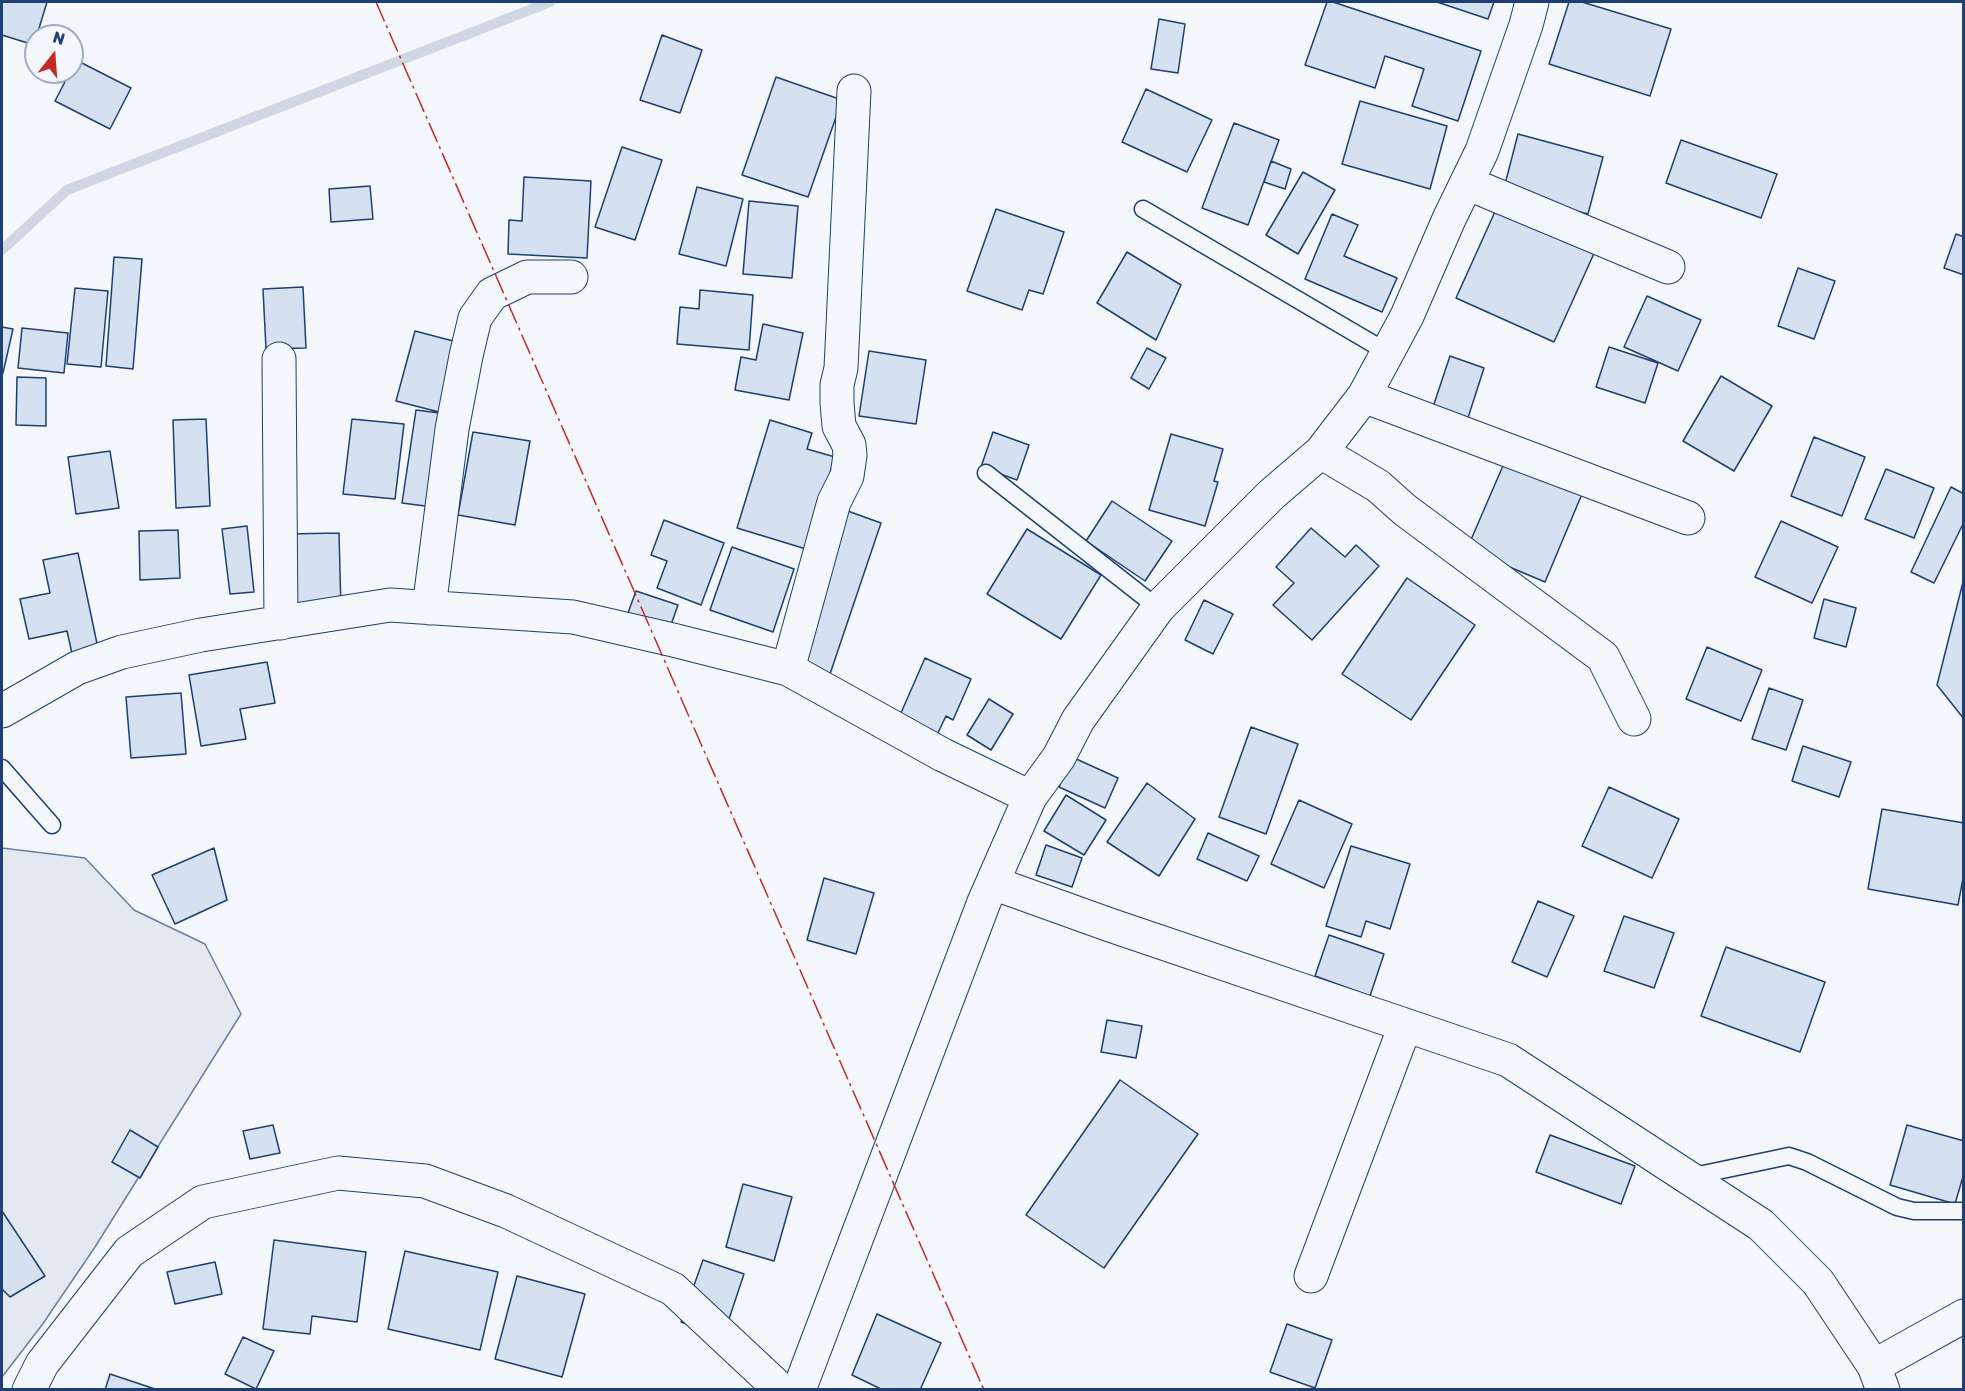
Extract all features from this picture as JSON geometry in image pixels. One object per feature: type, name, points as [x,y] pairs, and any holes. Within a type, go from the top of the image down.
[{"type":"street","points":[[800,1389],[993,883],[1030,797],[1059,757],[1078,720],[1158,609],[1272,494],[1321,452],[1364,396],[1407,316],[1449,219],[1482,151],[1532,2]]},
{"type":"street","points":[[788,669],[834,502],[847,476],[850,455],[849,445],[838,426],[837,385],[841,368],[854,92]]},
{"type":"street","points":[[1467,183],[1668,267]]},
{"type":"street","points":[[429,608],[452,429],[476,318],[492,294],[527,277],[571,277]]},
{"type":"street","points":[[279,359],[281,623]]},
{"type":"street","points":[[1364,396],[1688,518]]},
{"type":"street","points":[[1321,452],[1378,486],[1405,510],[1604,657],[1634,719]]},
{"type":"street","points":[[2,711],[77,668],[122,652],[201,635],[390,605],[573,617],[788,669],[943,754],[1030,797]]},
{"type":"street","points":[[993,883],[1508,1060],[1761,1225],[1818,1282],[1879,1378],[1964,1316]]},
{"type":"street","points":[[1311,1276],[1405,1026]]},
{"type":"street","points":[[29,1389],[42,1364],[129,1252],[203,1202],[338,1173],[425,1181],[506,1211],[673,1289],[781,1389]]},
{"type":"lane","points":[[1143,209],[1387,352]]},
{"type":"lane","points":[[986,473],[1158,609]]},
{"type":"lane","points":[[2,768],[51,825]]},
{"type":"lane","points":[[1688,1177],[1789,1156],[1807,1162],[1897,1207],[1914,1211],[1964,1211]]},
{"type":"shaded area","points":[[2,848],[85,858],[134,910],[205,944],[241,1014],[95,1247],[42,1325],[2,1377]]},
{"type":"building","points":[[2,2],[47,2],[40,24],[24,24],[24,42],[2,35]]},
{"type":"building","points":[[1327,2],[1333,2],[1481,51],[1458,121],[1412,106],[1424,69],[1385,56],[1375,88],[1305,65]]},
{"type":"building","points":[[1437,2],[1494,2],[1488,19]]},
{"type":"building","points":[[1569,2],[1582,2],[1671,29],[1650,96],[1549,64]]},
{"type":"building","points":[[1159,19],[1185,24],[1178,73],[1151,69]]},
{"type":"building","points":[[662,35],[702,50],[680,113],[640,100]]},
{"type":"building","points":[[84,64],[131,88],[110,129],[55,101],[64,84],[84,84]]},
{"type":"building","points":[[776,77],[842,100],[808,197],[742,175]]},
{"type":"building","points":[[1146,89],[1212,120],[1187,172],[1122,142]]},
{"type":"building","points":[[1360,101],[1447,126],[1430,189],[1342,164]]},
{"type":"building","points":[[1234,123],[1279,140],[1248,225],[1202,208]]},
{"type":"building","points":[[1518,134],[1603,157],[1588,214],[1503,192]]},
{"type":"building","points":[[1681,140],[1777,174],[1761,218],[1666,183]]},
{"type":"building","points":[[622,147],[662,160],[635,240],[595,227]]},
{"type":"building","points":[[1271,161],[1291,169],[1285,189],[1264,182]]},
{"type":"building","points":[[1303,172],[1335,190],[1298,254],[1266,235]]},
{"type":"building","points":[[524,177],[591,181],[587,258],[508,254],[509,220],[522,221]]},
{"type":"building","points":[[370,186],[373,219],[331,222],[329,189]]},
{"type":"building","points":[[697,187],[743,199],[726,266],[679,254]]},
{"type":"building","points":[[749,201],[798,206],[792,278],[743,274]]},
{"type":"building","points":[[1498,205],[1596,249],[1554,342],[1456,298]]},
{"type":"building","points":[[996,209],[1064,232],[1043,294],[1029,290],[1022,310],[967,291]]},
{"type":"building","points":[[1332,214],[1358,225],[1344,256],[1397,278],[1382,312],[1305,279]]},
{"type":"building","points":[[1956,234],[1964,237],[1964,275],[1944,268]]},
{"type":"building","points":[[1127,252],[1181,285],[1156,340],[1097,303]]},
{"type":"building","points":[[114,257],[142,259],[133,369],[106,366]]},
{"type":"building","points":[[1798,268],[1835,281],[1814,339],[1778,326]]},
{"type":"building","points":[[303,287],[306,348],[266,349],[263,289]]},
{"type":"building","points":[[75,288],[108,291],[101,367],[67,364]]},
{"type":"building","points":[[700,290],[753,295],[749,350],[677,344],[680,307],[699,309]]},
{"type":"building","points":[[1647,296],[1701,320],[1678,371],[1624,347]]},
{"type":"building","points":[[763,324],[803,333],[789,400],[735,390],[741,357],[756,360]]},
{"type":"building","points":[[2,327],[13,329],[3,373],[2,373]]},
{"type":"building","points":[[22,328],[68,333],[64,373],[18,368]]},
{"type":"building","points":[[415,331],[457,342],[439,412],[396,401]]},
{"type":"building","points":[[1609,347],[1658,363],[1645,403],[1596,387]]},
{"type":"building","points":[[1147,348],[1166,358],[1149,389],[1131,378]]},
{"type":"building","points":[[869,351],[926,360],[916,424],[859,416]]},
{"type":"building","points":[[1450,356],[1484,368],[1465,427],[1430,416]]},
{"type":"building","points":[[1721,376],[1772,406],[1734,471],[1683,441]]},
{"type":"building","points":[[17,377],[46,378],[46,426],[16,425]]},
{"type":"building","points":[[416,410],[447,414],[433,507],[402,503]]},
{"type":"building","points":[[206,419],[210,506],[176,508],[173,420]]},
{"type":"building","points":[[352,419],[404,424],[395,499],[343,494]]},
{"type":"building","points":[[770,420],[812,433],[807,449],[835,457],[806,549],[737,528]]},
{"type":"building","points":[[473,432],[530,441],[515,525],[458,515]]},
{"type":"building","points":[[993,432],[1029,445],[1017,480],[981,467]]},
{"type":"building","points":[[1171,434],[1223,449],[1214,481],[1218,482],[1205,526],[1149,510]]},
{"type":"building","points":[[1814,437],[1865,457],[1842,516],[1791,496]]},
{"type":"building","points":[[110,451],[119,508],[76,514],[68,457]]},
{"type":"building","points":[[1505,461],[1582,494],[1545,582],[1467,549]]},
{"type":"building","points":[[1886,469],[1934,488],[1914,538],[1865,519]]},
{"type":"building","points":[[1951,487],[1964,494],[1964,522],[1934,583],[1911,572]]},
{"type":"building","points":[[1112,501],[1172,541],[1145,581],[1086,541]]},
{"type":"building","points":[[845,510],[881,523],[830,674],[794,662]]},
{"type":"building","points":[[664,520],[724,543],[701,605],[657,588],[667,561],[651,555]]},
{"type":"building","points":[[1781,521],[1838,547],[1812,603],[1755,577]]},
{"type":"building","points":[[247,526],[254,592],[230,594],[222,529]]},
{"type":"building","points":[[1311,528],[1345,557],[1356,545],[1379,566],[1312,640],[1273,605],[1294,583],[1276,567]]},
{"type":"building","points":[[1027,529],[1101,575],[1061,639],[987,594]]},
{"type":"building","points":[[178,530],[180,578],[140,580],[139,531]]},
{"type":"building","points":[[339,533],[341,610],[289,610],[287,534]]},
{"type":"building","points":[[732,547],[794,569],[773,632],[710,610]]},
{"type":"building","points":[[78,553],[99,653],[73,658],[67,631],[29,639],[20,599],[50,593],[43,560]]},
{"type":"building","points":[[1407,578],[1475,625],[1411,720],[1342,674]]},
{"type":"building","points":[[1964,582],[1964,719],[1937,685]]},
{"type":"building","points":[[636,591],[678,605],[667,636],[625,621]]},
{"type":"building","points":[[1824,599],[1856,608],[1846,647],[1814,638]]},
{"type":"building","points":[[1204,600],[1233,614],[1213,654],[1185,640]]},
{"type":"building","points":[[1707,647],[1762,670],[1741,721],[1686,699]]},
{"type":"building","points":[[925,658],[971,679],[953,720],[946,716],[935,739],[897,722]]},
{"type":"building","points":[[267,662],[275,703],[240,709],[246,739],[201,746],[189,675]]},
{"type":"building","points":[[1769,688],[1803,700],[1786,750],[1752,739]]},
{"type":"building","points":[[181,693],[186,754],[131,758],[126,697]]},
{"type":"building","points":[[989,699],[1013,714],[991,750],[967,735]]},
{"type":"building","points":[[1251,727],[1298,744],[1266,834],[1219,817]]},
{"type":"building","points":[[1803,746],[1851,762],[1839,797],[1792,781]]},
{"type":"building","points":[[1072,757],[1118,778],[1105,808],[1059,787]]},
{"type":"building","points":[[1147,783],[1195,819],[1159,876],[1107,842]]},
{"type":"building","points":[[1609,787],[1679,819],[1652,878],[1582,846]]},
{"type":"building","points":[[1066,795],[1106,820],[1084,855],[1044,831]]},
{"type":"building","points":[[1299,800],[1352,824],[1324,888],[1271,864]]},
{"type":"building","points":[[1882,809],[1964,823],[1964,873],[1958,905],[1868,889]]},
{"type":"building","points":[[1208,833],[1259,856],[1247,881],[1197,859]]},
{"type":"building","points":[[1046,845],[1082,858],[1072,887],[1036,875]]},
{"type":"building","points":[[1351,846],[1410,864],[1390,929],[1366,921],[1361,937],[1326,926]]},
{"type":"building","points":[[214,848],[227,900],[175,924],[152,875]]},
{"type":"building","points":[[824,878],[874,893],[856,954],[807,940]]},
{"type":"building","points":[[1538,901],[1574,916],[1547,977],[1512,962]]},
{"type":"building","points":[[1624,916],[1674,933],[1654,988],[1604,971]]},
{"type":"building","points":[[1329,935],[1384,954],[1370,996],[1315,976]]},
{"type":"building","points":[[1726,947],[1825,982],[1800,1052],[1701,1016]]},
{"type":"building","points":[[1107,1020],[1142,1026],[1136,1058],[1101,1052]]},
{"type":"building","points":[[1120,1080],[1198,1134],[1104,1268],[1026,1215]]},
{"type":"building","points":[[273,1125],[280,1153],[250,1159],[243,1131]]},
{"type":"building","points":[[1907,1125],[1964,1141],[1964,1173],[1955,1204],[1890,1185]]},
{"type":"building","points":[[130,1130],[158,1147],[140,1178],[112,1162]]},
{"type":"building","points":[[1550,1135],[1635,1166],[1621,1204],[1536,1172]]},
{"type":"building","points":[[743,1184],[792,1197],[774,1261],[726,1247]]},
{"type":"building","points":[[2,1211],[45,1276],[10,1297],[2,1289]]},
{"type":"building","points":[[274,1240],[366,1252],[357,1322],[312,1316],[310,1334],[263,1329]]},
{"type":"building","points":[[405,1251],[498,1272],[480,1350],[388,1329]]},
{"type":"building","points":[[703,1260],[744,1274],[723,1337],[681,1322]]},
{"type":"building","points":[[215,1262],[222,1294],[175,1304],[167,1272]]},
{"type":"building","points":[[517,1276],[585,1294],[562,1377],[495,1359]]},
{"type":"building","points":[[877,1314],[941,1343],[920,1390],[883,1390],[852,1375]]},
{"type":"building","points":[[1287,1324],[1332,1340],[1315,1388],[1270,1372]]},
{"type":"building","points":[[243,1337],[274,1351],[256,1389],[225,1374]]},
{"type":"building","points":[[110,1374],[158,1390],[105,1390]]},
{"type":"waterway","points":[[2,250],[67,190],[550,2]]},
{"type":"power","points":[[376,2],[984,1390]]}]
